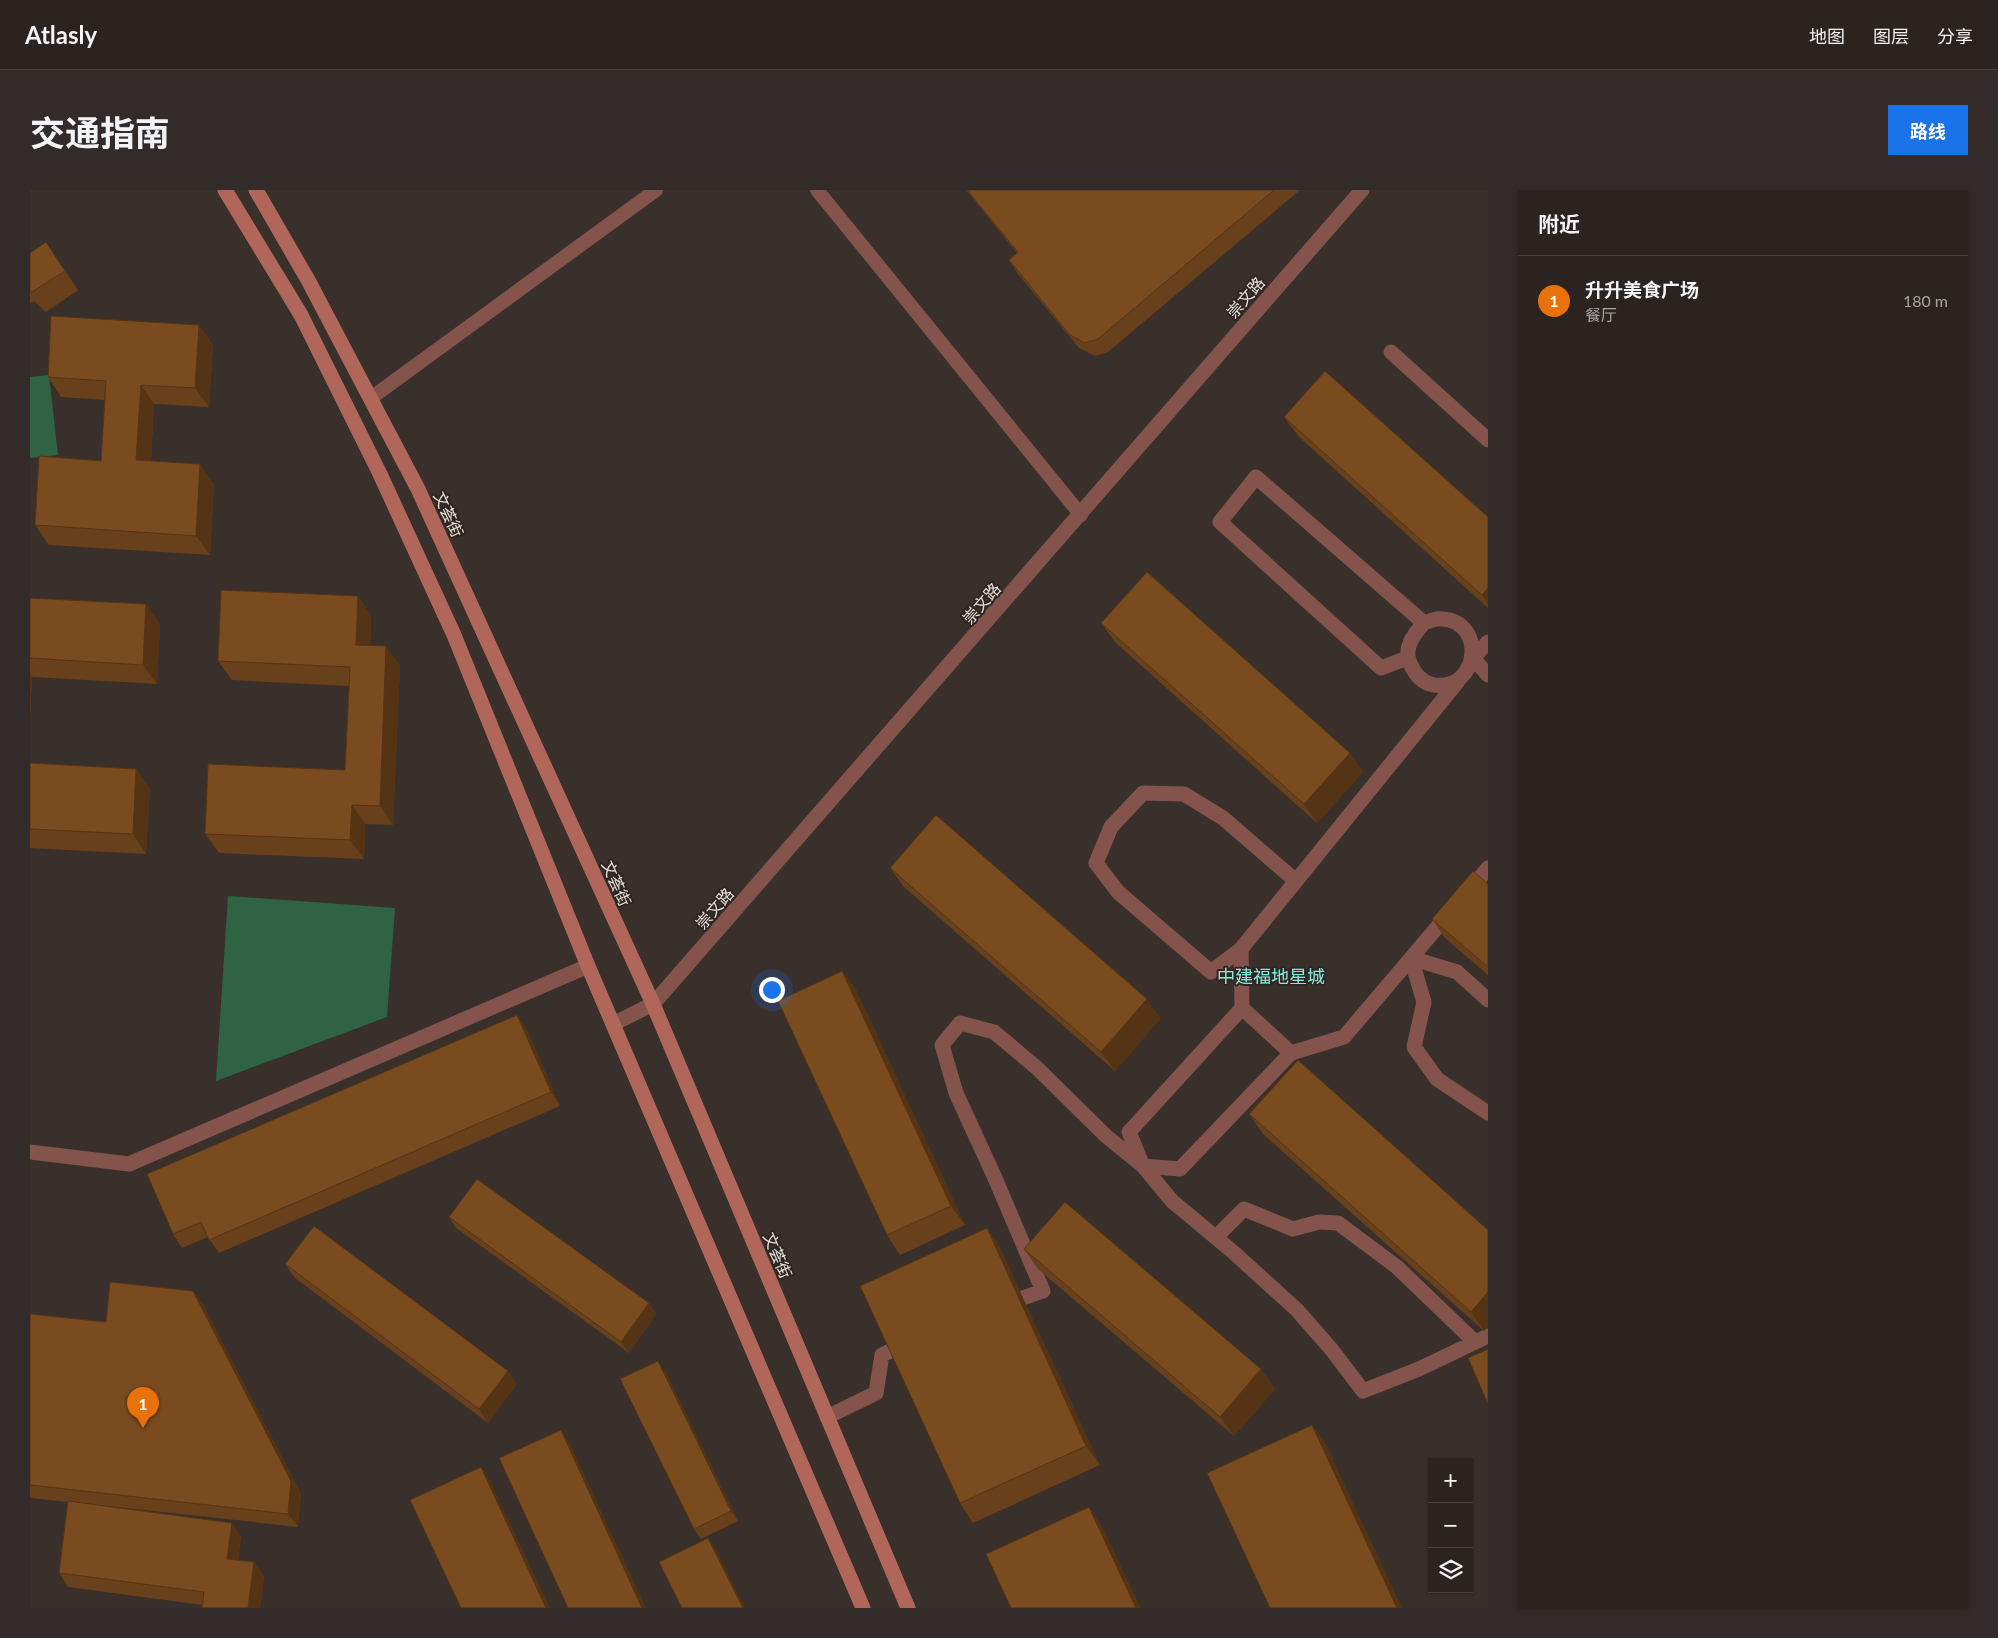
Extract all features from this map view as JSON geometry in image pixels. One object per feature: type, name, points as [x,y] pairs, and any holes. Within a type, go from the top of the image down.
[{"type":"main road","points":[[225,190],[300,315],[380,474],[454,635],[588,966],[863,1608]]},
{"type":"main road","name":"文荟街","points":[[256,190],[308,280],[418,489],[653,1004],[908,1608]]},
{"type":"street","name":"崇文路","points":[[613,1024],[653,1004],[1081,515],[1362,190]]},
{"type":"street","points":[[1391,352],[1488,440]]},
{"type":"street","points":[[1407,658],[1381,668],[1220,522],[1256,477],[1424,623]]},
{"type":"street","points":[[1458,681],[1444,686],[1425,683],[1414,672],[1407,658],[1410,640],[1424,623],[1442,618],[1465,629],[1472,644],[1473,658],[1488,676]]},
{"type":"street","points":[[1296,881],[1223,818],[1184,794],[1143,793],[1111,827],[1096,864],[1118,892],[1211,972],[1241,949],[1458,681],[1473,658],[1488,642]]},
{"type":"street","points":[[1143,1166],[1180,1169],[1291,1053],[1344,1038],[1488,868]]},
{"type":"street","points":[[1143,1166],[1129,1132],[1242,1008],[1241,949]]},
{"type":"street","points":[[1411,958],[1457,972],[1488,1000]]},
{"type":"street","points":[[1411,958],[1424,1002],[1414,1047],[1437,1079],[1488,1113]]},
{"type":"street","points":[[30,1152],[129,1164],[588,966]]},
{"type":"street","points":[[1242,1008],[1291,1053]]},
{"type":"street","points":[[987,1311],[1043,1292],[995,1178],[956,1093],[942,1045],[960,1023],[994,1032],[1037,1068],[1106,1136],[1143,1166],[1172,1202],[1216,1237],[1296,1310],[1332,1350],[1363,1391],[1419,1369],[1482,1339],[1397,1267],[1338,1223],[1319,1222],[1293,1229],[1244,1209],[1216,1237]]},
{"type":"street","points":[[827,1417],[876,1393],[882,1355],[918,1338]]},
{"type":"lane","points":[[371,398],[656,190]]},
{"type":"lane","points":[[817,190],[1081,515]]},
{"type":"green space","points":[[49,375],[58,455],[30,458],[30,377]]},
{"type":"green space","points":[[228,896],[395,908],[387,1017],[216,1081]]},
{"type":"building","points":[[967,190],[1274,190],[1098,339],[1085,343],[1070,335],[1009,260],[1018,252]]},
{"type":"building","points":[[46,242],[65,271],[32,292],[30,290],[30,253]]},
{"type":"building","points":[[51,316],[199,325],[195,388],[141,385],[136,460],[200,464],[196,536],[35,525],[39,456],[101,461],[106,381],[48,377]]},
{"type":"building","points":[[1325,371],[1488,517],[1488,588],[1482,595],[1284,417]]},
{"type":"building","points":[[1147,572],[1350,753],[1304,804],[1101,623]]},
{"type":"building","points":[[221,590],[358,596],[356,645],[386,646],[380,806],[352,805],[350,840],[205,834],[208,764],[345,770],[350,667],[218,661]]},
{"type":"building","points":[[30,598],[146,604],[143,665],[30,658]]},
{"type":"building","points":[[30,763],[136,769],[133,834],[30,829]]},
{"type":"building","points":[[936,815],[1147,999],[1101,1052],[890,868]]},
{"type":"building","points":[[1473,871],[1488,884],[1488,967],[1432,919]]},
{"type":"building","points":[[842,971],[951,1206],[887,1235],[778,1001]]},
{"type":"building","points":[[517,1015],[551,1092],[209,1240],[201,1222],[173,1234],[147,1174]]},
{"type":"building","points":[[1298,1060],[1488,1230],[1488,1292],[1471,1312],[1249,1114]]},
{"type":"building","points":[[477,1179],[649,1303],[621,1342],[449,1217]]},
{"type":"building","points":[[1065,1202],[1261,1369],[1220,1417],[1024,1249]]},
{"type":"building","points":[[314,1226],[508,1371],[479,1409],[285,1264]]},
{"type":"building","points":[[987,1228],[1086,1446],[960,1503],[860,1286]]},
{"type":"building","points":[[110,1282],[193,1291],[291,1481],[288,1514],[30,1485],[30,1314],[106,1322]]},
{"type":"building","points":[[1488,1349],[1488,1404],[1468,1358]]},
{"type":"building","points":[[658,1361],[731,1511],[694,1529],[620,1379]]},
{"type":"building","points":[[1312,1425],[1397,1608],[1270,1608],[1207,1473]]},
{"type":"building","points":[[561,1430],[642,1608],[568,1608],[499,1458]]},
{"type":"building","points":[[481,1467],[546,1608],[461,1608],[410,1500]]},
{"type":"building","points":[[68,1501],[232,1523],[227,1559],[254,1562],[248,1608],[202,1608],[204,1592],[59,1573]]},
{"type":"building","points":[[1089,1507],[1136,1608],[1011,1608],[986,1554]]},
{"type":"building","points":[[708,1538],[743,1608],[682,1608],[659,1562]]},
{"type":"place","name":"升升美食广场","points":[[143,1428]]},
{"type":"district","name":"中建福地星城","points":[[1271,976]]}]
